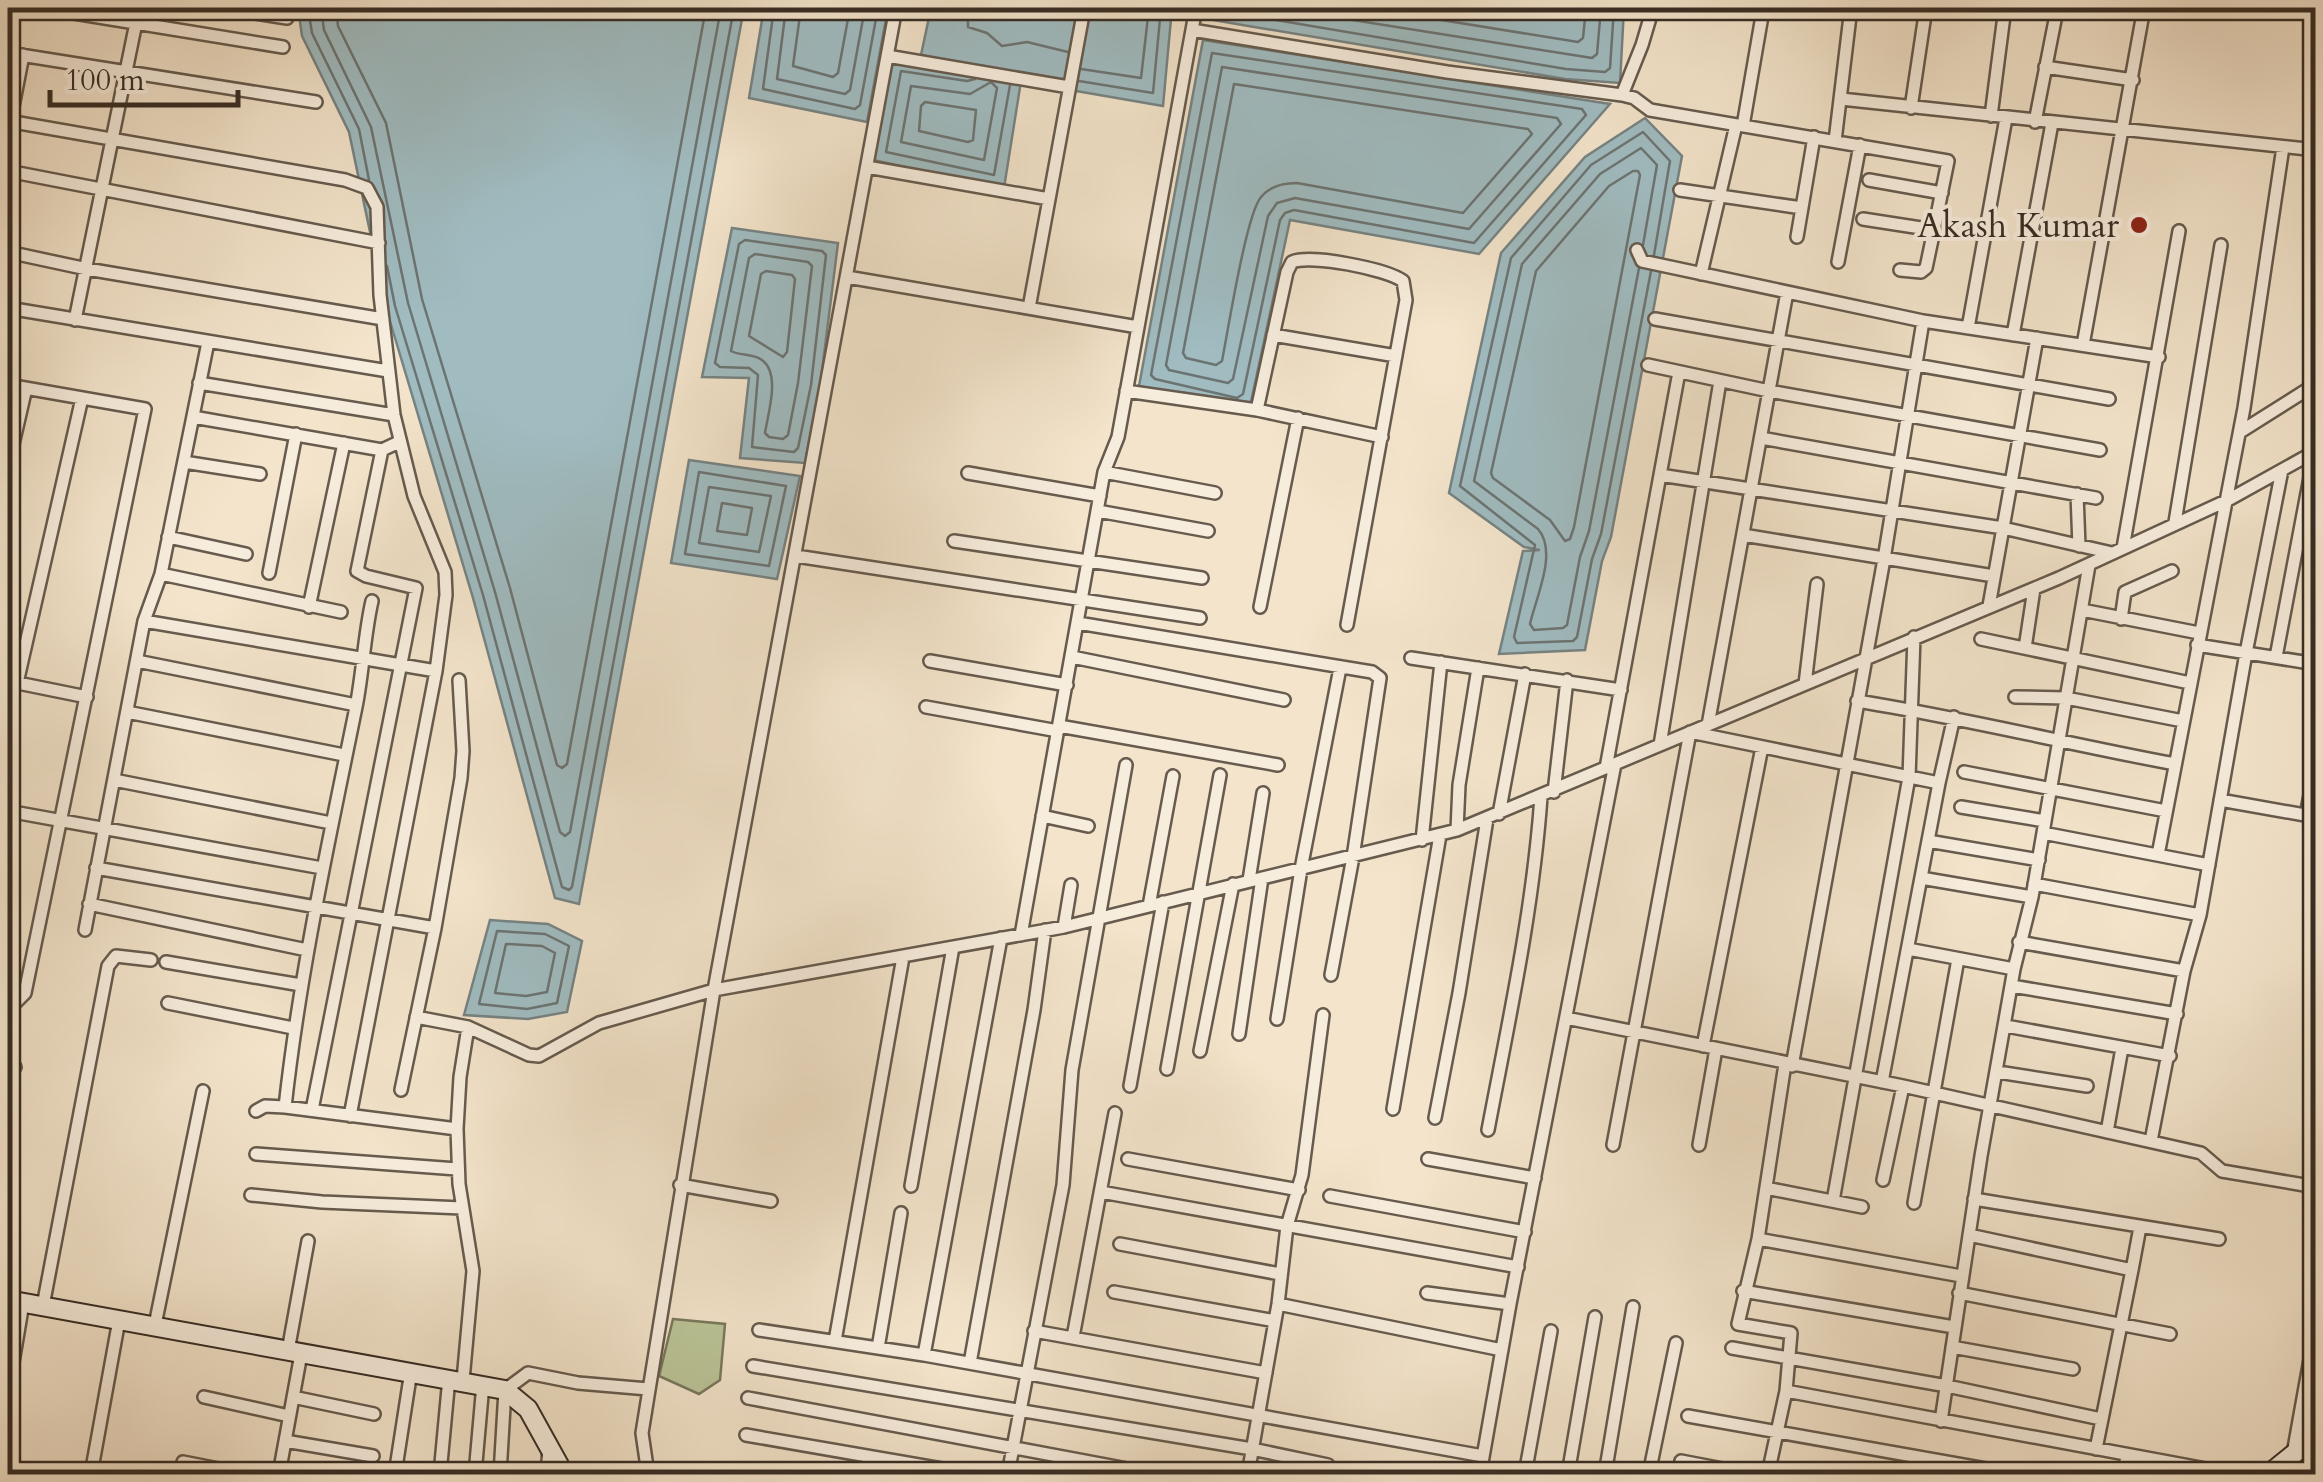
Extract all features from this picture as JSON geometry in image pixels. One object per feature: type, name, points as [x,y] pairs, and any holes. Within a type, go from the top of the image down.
[{"type":"street","points":[[43,8],[283,47]]},
{"type":"street","points":[[75,320],[140,8]]},
{"type":"street","points":[[222,8],[287,18]]},
{"type":"street","points":[[648,1474],[642,1433],[680,1184],[896,8]]},
{"type":"street","points":[[1021,934],[1104,472],[1118,437],[1196,8]]},
{"type":"street","points":[[1628,96],[1653,8]]},
{"type":"street","points":[[1834,140],[1851,8]]},
{"type":"street","points":[[1912,108],[1926,8]]},
{"type":"street","points":[[1990,116],[2006,8]]},
{"type":"street","points":[[2084,345],[2144,8]]},
{"type":"street","points":[[2305,8],[2316,9]]},
{"type":"street","points":[[1029,308],[1084,9]]},
{"type":"street","points":[[2035,122],[2056,15]]},
{"type":"street","points":[[1702,274],[1740,126],[1762,16]]},
{"type":"street","points":[[1192,30],[1447,72],[1628,96],[1650,110],[1946,160],[1926,268],[1921,272],[1900,270]]},
{"type":"street","points":[[8,53],[316,102]]},
{"type":"street","points":[[23,56],[9,122],[358,183],[374,197],[380,222],[388,372],[399,442],[414,496],[446,572],[446,595],[436,671],[350,1116]]},
{"type":"street","points":[[887,56],[1070,87]]},
{"type":"street","points":[[2045,67],[2133,80]]},
{"type":"street","points":[[1841,99],[2313,150],[2316,114]]},
{"type":"street","points":[[1968,328],[2006,118]]},
{"type":"street","points":[[2013,334],[2052,124]]},
{"type":"street","points":[[1797,237],[1814,137]]},
{"type":"street","points":[[1838,262],[1860,146]]},
{"type":"street","points":[[2158,855],[2240,432],[2283,146]]},
{"type":"street","points":[[867,167],[1049,199]]},
{"type":"street","points":[[8,171],[379,243]]},
{"type":"street","points":[[1869,180],[1942,193]]},
{"type":"street","points":[[1680,190],[1802,208]]},
{"type":"street","points":[[1863,219],[1934,230]]},
{"type":"street","points":[[2118,551],[2159,357],[2178,231]]},
{"type":"street","points":[[2175,522],[2222,246]]},
{"type":"street","points":[[1637,250],[1642,260],[1923,321],[2159,357]]},
{"type":"street","points":[[8,252],[87,269],[383,318]]},
{"type":"street","points":[[1257,410],[1288,265],[1298,258],[1316,259],[1386,273],[1403,281],[1406,300],[1348,625]]},
{"type":"street","points":[[848,276],[1138,328]]},
{"type":"street","points":[[1708,725],[1787,292]]},
{"type":"street","points":[[8,308],[388,372]]},
{"type":"street","points":[[1655,319],[2109,399]]},
{"type":"street","points":[[1768,1474],[1786,1391],[1791,1333],[1738,1324],[1758,1239],[1884,559],[1923,321]]},
{"type":"street","points":[[1273,335],[1396,356]]},
{"type":"street","points":[[1989,606],[2037,338]]},
{"type":"street","points":[[84,930],[144,621],[161,574],[208,342]]},
{"type":"street","points":[[1648,365],[1769,391],[2100,450]]},
{"type":"street","points":[[1480,1474],[1566,1018],[1679,372]]},
{"type":"street","points":[[1660,745],[1720,380]]},
{"type":"street","points":[[200,383],[394,414]]},
{"type":"street","points":[[8,384],[145,409],[24,993],[8,1010]]},
{"type":"street","points":[[2240,432],[2316,384]]},
{"type":"street","points":[[8,466],[26,388]]},
{"type":"street","points":[[1126,391],[1257,410],[1382,437]]},
{"type":"street","points":[[82,398],[12,682],[87,697]]},
{"type":"street","points":[[193,417],[382,450],[399,442]]},
{"type":"street","points":[[1260,607],[1298,418]]},
{"type":"street","points":[[269,573],[296,434]]},
{"type":"street","points":[[1761,438],[2096,498]]},
{"type":"street","points":[[309,607],[344,443]]},
{"type":"street","points":[[312,1110],[416,588],[366,576],[357,570],[382,450]]},
{"type":"street","points":[[416,1018],[468,1027],[529,1056],[539,1056],[600,1023],[714,990],[1064,927],[1457,830],[2034,589],[2228,500],[2315,451]]},
{"type":"street","points":[[2276,658],[2315,451]]},
{"type":"street","points":[[184,462],[260,474]]},
{"type":"street","points":[[2151,1141],[2184,971],[2200,915],[2282,470]]},
{"type":"street","points":[[1104,472],[1215,493]]},
{"type":"street","points":[[968,473],[1100,496]]},
{"type":"street","points":[[1660,475],[2003,528],[2118,551]]},
{"type":"street","points":[[2078,494],[2079,546]]},
{"type":"street","points":[[1098,511],[1208,532]]},
{"type":"street","points":[[1743,535],[1994,576]]},
{"type":"street","points":[[168,537],[246,554]]},
{"type":"street","points":[[954,541],[1202,578]]},
{"type":"street","points":[[796,556],[1200,618]]},
{"type":"street","points":[[1941,1420],[2014,969],[2033,891],[2090,564]]},
{"type":"street","points":[[2121,618],[2125,592],[2172,572]]},
{"type":"street","points":[[161,574],[340,612]]},
{"type":"street","points":[[1805,684],[1817,584]]},
{"type":"street","points":[[2025,648],[2034,589]]},
{"type":"street","points":[[285,1106],[306,950],[356,705],[372,601]]},
{"type":"street","points":[[2082,610],[2246,652],[2316,664]]},
{"type":"street","points":[[144,621],[436,671]]},
{"type":"street","points":[[1078,623],[1372,672],[1380,678],[1331,975]]},
{"type":"street","points":[[1833,1201],[1909,777],[1914,637]]},
{"type":"street","points":[[1981,639],[2190,683]]},
{"type":"street","points":[[1072,657],[1284,700]]},
{"type":"street","points":[[1412,658],[1621,690]]},
{"type":"street","points":[[136,661],[356,705]]},
{"type":"street","points":[[930,662],[1066,685]]},
{"type":"street","points":[[1422,840],[1441,662]]},
{"type":"street","points":[[1277,1019],[1340,668]]},
{"type":"street","points":[[1457,830],[1459,784],[1478,668]]},
{"type":"street","points":[[1435,1118],[1525,674]]},
{"type":"street","points":[[400,1090],[435,928],[460,778],[460,680]]},
{"type":"street","points":[[1488,1130],[1515,1002],[1567,680]]},
{"type":"street","points":[[2016,697],[2066,698],[2183,721]]},
{"type":"street","points":[[1856,701],[1954,717],[2175,764]]},
{"type":"street","points":[[926,707],[1278,765]]},
{"type":"street","points":[[127,712],[344,755]]},
{"type":"street","points":[[1882,1082],[1954,717]]},
{"type":"street","points":[[1690,732],[1939,783]]},
{"type":"street","points":[[1613,1145],[1690,732]]},
{"type":"street","points":[[1699,1146],[1710,1048],[1762,747]]},
{"type":"street","points":[[2220,800],[2311,816],[2316,763]]},
{"type":"street","points":[[1008,1474],[1063,1185],[1066,1118],[1126,765]]},
{"type":"street","points":[[1964,772],[2166,811]]},
{"type":"street","points":[[1167,1068],[1220,775]]},
{"type":"street","points":[[1148,906],[1173,776]]},
{"type":"street","points":[[114,780],[331,823]]},
{"type":"street","points":[[1239,1034],[1263,793]]},
{"type":"street","points":[[1961,807],[2209,865]]},
{"type":"street","points":[[8,811],[322,868]]},
{"type":"street","points":[[1042,816],[1088,826]]},
{"type":"street","points":[[1393,1110],[1440,835]]},
{"type":"street","points":[[1928,841],[2038,860]]},
{"type":"street","points":[[96,868],[435,928]]},
{"type":"street","points":[[1921,878],[2200,915]]},
{"type":"street","points":[[1200,1052],[1233,884]]},
{"type":"street","points":[[1064,927],[1070,885]]},
{"type":"street","points":[[1130,1086],[1163,902]]},
{"type":"street","points":[[90,904],[306,950]]},
{"type":"street","points":[[970,1363],[1037,994],[1045,930]]},
{"type":"street","points":[[924,1355],[1001,938]]},
{"type":"street","points":[[2019,942],[2184,971]]},
{"type":"street","points":[[911,1186],[953,947]]},
{"type":"street","points":[[1908,949],[2014,969]]},
{"type":"street","points":[[43,1306],[108,966],[116,956],[151,960]]},
{"type":"street","points":[[835,1341],[903,957]]},
{"type":"street","points":[[1914,1203],[1958,959]]},
{"type":"street","points":[[166,962],[301,985]]},
{"type":"street","points":[[2012,986],[2176,1014]]},
{"type":"street","points":[[168,1003],[293,1028]]},
{"type":"street","points":[[1248,1474],[1278,1304],[1287,1226],[1299,1190],[1323,1015]]},
{"type":"street","points":[[1566,1018],[1903,1086],[2201,1152],[2222,1170],[2316,1188]]},
{"type":"street","points":[[2006,1026],[2170,1056]]},
{"type":"street","points":[[440,1474],[472,1271],[457,1169],[460,1077],[468,1027]]},
{"type":"street","points":[[2107,1132],[2122,1048]]},
{"type":"street","points":[[1998,1072],[2087,1086]]},
{"type":"street","points":[[1884,1180],[1903,1086]]},
{"type":"street","points":[[155,1324],[204,1091]]},
{"type":"street","points":[[256,1110],[285,1106],[457,1130]]},
{"type":"street","points":[[1074,1337],[1115,1112]]},
{"type":"street","points":[[256,1154],[457,1169]]},
{"type":"street","points":[[1428,1159],[1535,1178]]},
{"type":"street","points":[[1128,1160],[1299,1190]]},
{"type":"street","points":[[680,1184],[770,1201]]},
{"type":"street","points":[[1766,1188],[1862,1206]]},
{"type":"street","points":[[1101,1192],[1518,1267]]},
{"type":"street","points":[[251,1195],[462,1208]]},
{"type":"street","points":[[1330,1196],[1525,1232]]},
{"type":"street","points":[[1974,1199],[2219,1239]]},
{"type":"street","points":[[878,1348],[901,1212]]},
{"type":"street","points":[[2096,1449],[2140,1227]]},
{"type":"street","points":[[1969,1235],[2132,1270]]},
{"type":"street","points":[[1758,1239],[1962,1276]]},
{"type":"street","points":[[279,1474],[293,1397],[308,1240]]},
{"type":"street","points":[[1120,1244],[1280,1274]]},
{"type":"street","points":[[1743,1290],[1954,1327]]},
{"type":"street","points":[[1114,1292],[1275,1321]]},
{"type":"street","points":[[1426,1292],[1510,1304]]},
{"type":"street","points":[[1959,1293],[2170,1334]]},
{"type":"street","points":[[8,1392],[16,1301],[506,1390],[528,1408],[564,1474]]},
{"type":"street","points":[[1278,1304],[1502,1350]]},
{"type":"street","points":[[1605,1474],[1633,1307]]},
{"type":"street","points":[[1568,1474],[1596,1316]]},
{"type":"street","points":[[92,1474],[119,1320]]},
{"type":"street","points":[[2293,1454],[2316,1326]]},
{"type":"street","points":[[759,1330],[970,1363],[1483,1456]]},
{"type":"street","points":[[1034,1332],[1266,1373]]},
{"type":"street","points":[[1525,1474],[1551,1332]]},
{"type":"street","points":[[1650,1474],[1676,1343]]},
{"type":"street","points":[[1952,1347],[2072,1369]]},
{"type":"street","points":[[1732,1348],[1947,1386],[2101,1419]]},
{"type":"street","points":[[753,1366],[1328,1465]]},
{"type":"street","points":[[395,1474],[411,1371]]},
{"type":"street","points":[[500,1474],[506,1390],[528,1373],[578,1383],[648,1389]]},
{"type":"street","points":[[475,1474],[484,1384]]},
{"type":"street","points":[[1786,1391],[2233,1474]]},
{"type":"street","points":[[204,1397],[289,1416]]},
{"type":"street","points":[[293,1397],[374,1414]]},
{"type":"street","points":[[748,1398],[1154,1474]]},
{"type":"street","points":[[1688,1416],[2014,1474]]},
{"type":"street","points":[[746,1435],[971,1474]]},
{"type":"street","points":[[2270,1474],[2316,1436]]},
{"type":"street","points":[[285,1441],[373,1456]]},
{"type":"street","points":[[546,1474],[549,1448]]},
{"type":"street","points":[[2124,1474],[2126,1455]]},
{"type":"street","points":[[1909,1474],[1912,1456]]},
{"type":"street","points":[[1681,1461],[1749,1474]]},
{"type":"street","points":[[184,1462],[206,1471],[240,1474]]},
{"type":"street","points":[[2300,1474],[2316,1462]]},
{"type":"green space","points":[[673,1319],[725,1324],[720,1380],[699,1394],[659,1376]]},
{"type":"water","points":[[298,8],[744,8],[579,904],[555,898],[473,598],[386,308],[349,132],[302,36]]},
{"type":"water","points":[[764,8],[888,8],[867,122],[749,98]]},
{"type":"water","points":[[931,8],[1172,8],[1163,106],[1053,87],[921,55]]},
{"type":"water","points":[[1210,8],[1624,8],[1620,83],[1565,79],[1207,19]]},
{"type":"water","points":[[1203,40],[1610,104],[1479,254],[1290,220],[1249,411],[1139,386]]},
{"type":"water","points":[[892,58],[1021,81],[1004,188],[873,160]]},
{"type":"water","points":[[1645,118],[1682,156],[1611,537],[1602,561],[1585,650],[1499,654],[1523,551],[1540,550],[1524,547],[1449,493],[1501,253],[1585,157]]},
{"type":"water","points":[[732,228],[838,243],[820,387],[805,463],[740,458],[749,378],[702,377]]},
{"type":"water","points":[[689,460],[800,476],[777,579],[671,563]]},
{"type":"water","points":[[490,920],[548,924],[582,941],[567,1012],[528,1019],[464,1015]]},
{"type":"place","name":"Akash Kumar","points":[[2139,225]]}]
